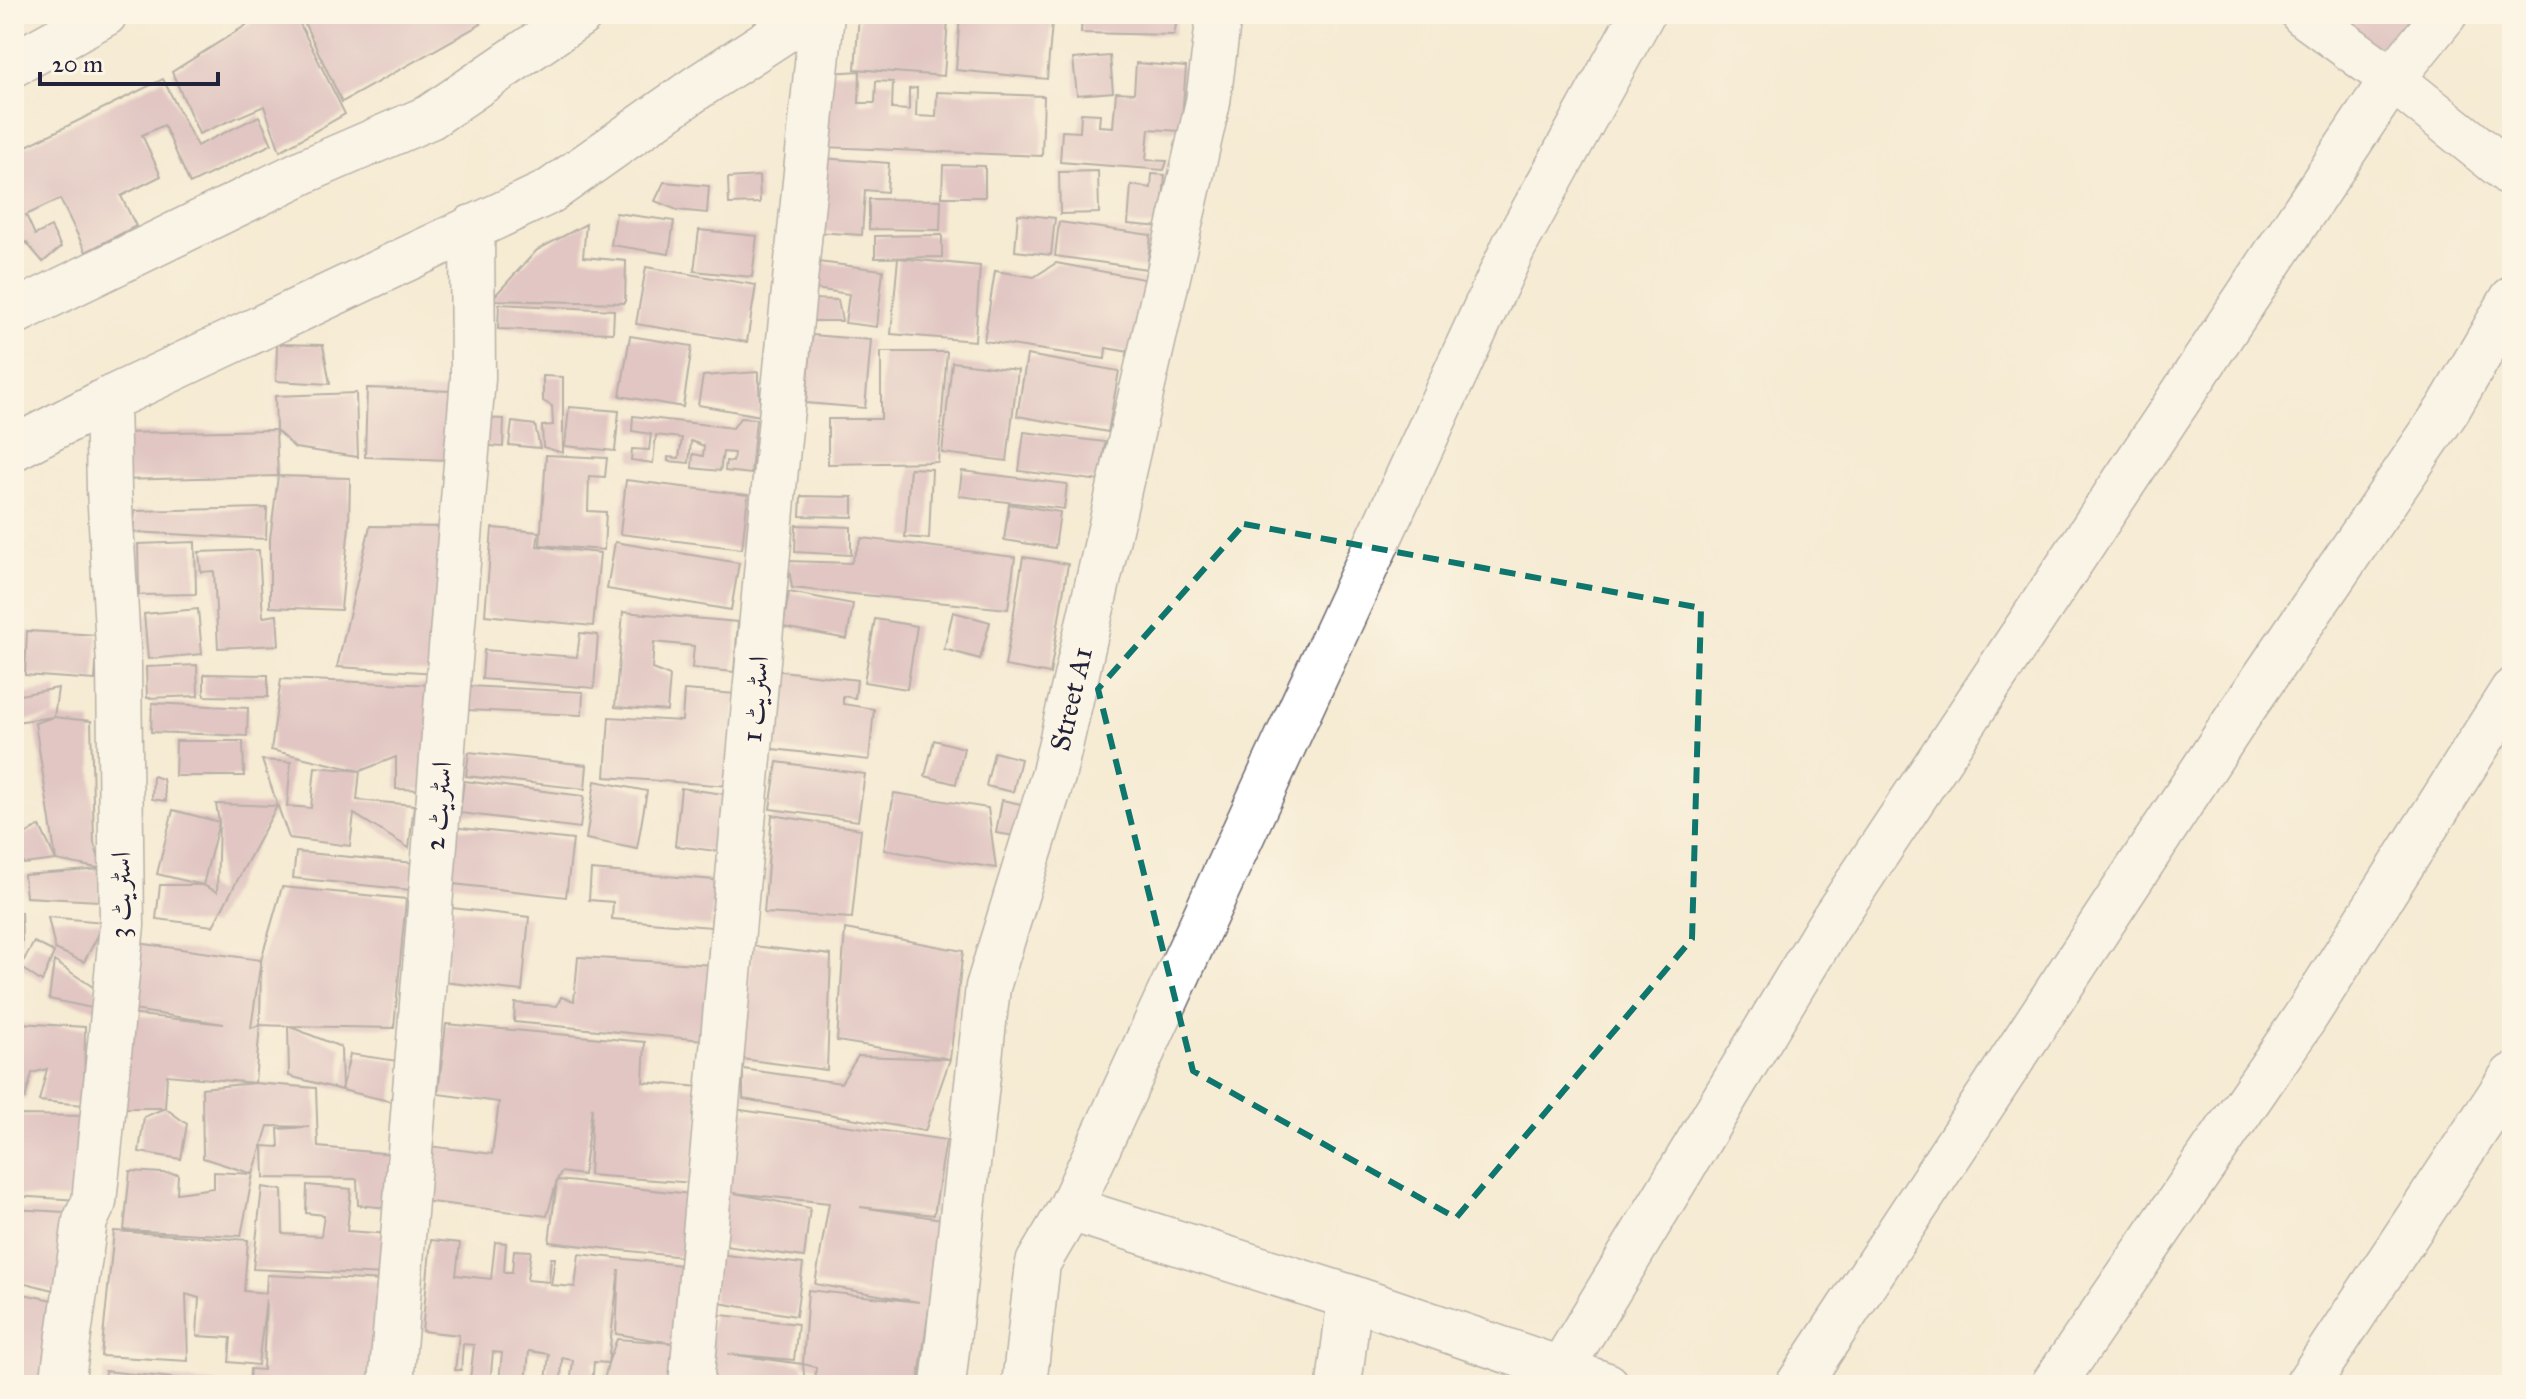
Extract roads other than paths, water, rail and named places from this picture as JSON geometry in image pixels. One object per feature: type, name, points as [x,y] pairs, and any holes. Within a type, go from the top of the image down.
[{"type":"street","points":[[14,64],[105,14]]},
{"type":"street","points":[[14,313],[305,171],[430,117],[581,14]]},
{"type":"street","points":[[14,448],[107,400],[549,192],[698,87],[810,14]]},
{"type":"street","name":"اسٹریٹ 1","points":[[691,1385],[822,14]]},
{"type":"street","name":"Street A1","points":[[943,1385],[988,987],[1054,773],[1208,102],[1219,14]]},
{"type":"street","points":[[1024,1385],[1038,1263],[1070,1209],[1514,246],[1642,14]]},
{"type":"street","points":[[2303,14],[2392,79],[2512,175]]},
{"type":"street","points":[[1561,1369],[1828,927],[2392,79],[2445,14]]},
{"type":"street","name":"اسٹریٹ 2","points":[[391,1385],[473,378],[472,227]]},
{"type":"street","points":[[1798,1385],[2243,709],[2448,409],[2512,299]]},
{"type":"street","name":"اسٹریٹ 3","points":[[62,1385],[85,1221],[94,1202],[122,925],[119,665],[107,400]]},
{"type":"street","points":[[2053,1385],[2304,1019],[2512,691]]},
{"type":"street","points":[[2307,1385],[2512,1076]]},
{"type":"street","points":[[1070,1209],[1350,1297],[1607,1385]]},
{"type":"street","points":[[1339,1385],[1350,1297]]}]
